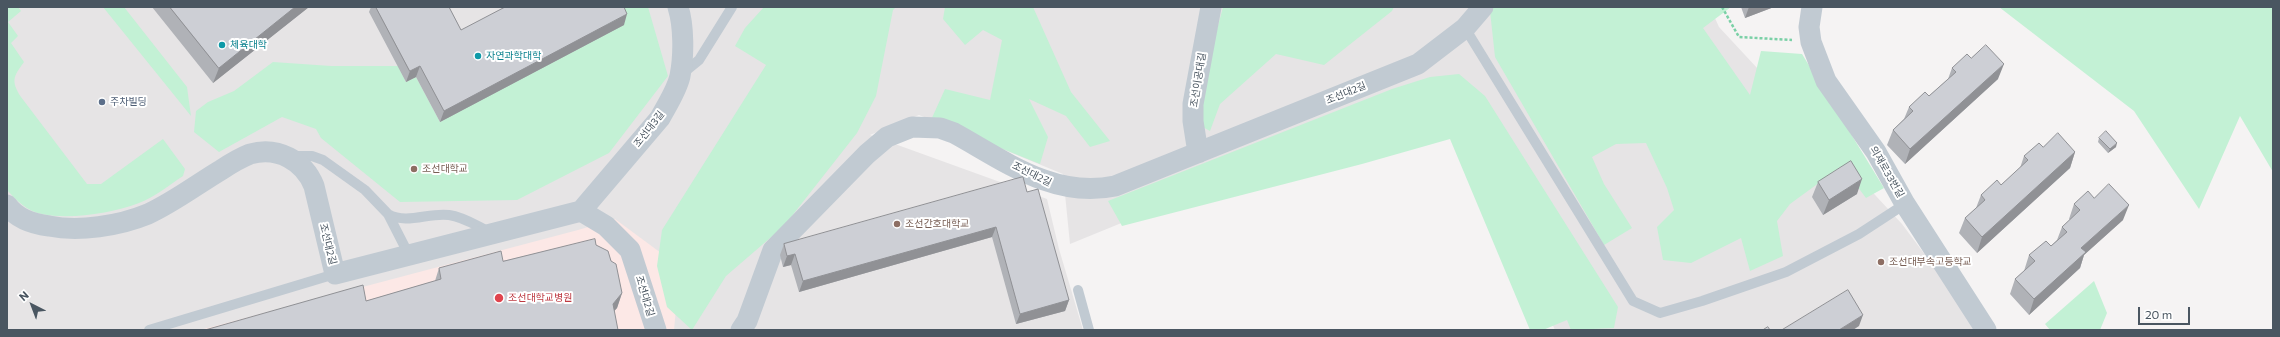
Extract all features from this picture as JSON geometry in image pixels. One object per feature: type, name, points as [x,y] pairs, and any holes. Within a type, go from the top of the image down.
[{"type":"street","name":"조선대3길","points":[[581,211],[660,118],[680,76],[682,22],[678,7]]},
{"type":"street","name":"조선이공대길","points":[[1198,153],[1193,121],[1193,104],[1211,7]]},
{"type":"street","name":"조선대2길","points":[[741,330],[747,321],[773,250],[867,154],[887,137],[902,130],[912,127],[940,128],[954,133],[1038,179],[1057,186],[1087,190],[1115,186],[1418,64],[1465,28],[1483,7]]},
{"type":"street","name":"의재로33번길","points":[[1812,7],[1809,27],[1811,42],[1826,81],[1876,152],[1905,204],[1986,330]]},
{"type":"street","name":"조선대2길","points":[[8,207],[22,218],[60,228],[88,227],[125,221],[147,214],[174,201],[210,177],[250,155],[270,153],[285,156],[301,165],[309,174],[314,186],[335,274],[581,211],[606,226],[630,250],[656,330]]},
{"type":"lane","points":[[680,76],[699,60],[732,7]]},
{"type":"lane","points":[[1465,28],[1633,301],[1660,313],[1702,301],[1786,272],[1859,234],[1905,204]]},
{"type":"lane","points":[[285,156],[304,155],[323,160],[361,187],[388,214],[409,255]]},
{"type":"lane","points":[[388,214],[399,218],[450,215],[494,233]]},
{"type":"lane","points":[[150,330],[335,274]]},
{"type":"lane","points":[[1078,290],[1089,330]]},
{"type":"path","points":[[1722,7],[1739,37],[1811,42]]},
{"type":"shaded area","name":"조선대학교","points":[[7,7],[1710,7],[1719,27],[1902,224],[1958,299],[1978,330],[1555,330],[1454,112],[1430,97],[1070,244],[1063,174],[919,115],[870,135],[1047,199],[1059,249],[1083,330],[7,330]]},
{"type":"shaded area","name":"조선대학교병원","points":[[615,219],[680,267],[674,330],[200,330],[578,230]]},
{"type":"green space","points":[[7,7],[18,7],[21,11],[8,22],[18,36],[11,43],[24,62],[16,75],[16,87],[21,97],[87,184],[101,184],[163,139],[185,169],[183,176],[156,194],[139,203],[117,210],[78,216],[53,216],[37,213],[27,208],[14,198],[7,190]]},
{"type":"green space","points":[[103,7],[124,7],[187,87],[191,116]]},
{"type":"green space","points":[[614,7],[648,7],[668,76],[609,153],[517,200],[400,202],[321,138],[316,129],[282,117],[219,152],[194,132],[196,111],[208,102],[234,91],[273,62],[331,66],[398,66],[406,82],[416,77],[440,122]]},
{"type":"green space","points":[[764,7],[896,7],[893,10],[876,96],[857,133],[784,226],[726,276],[692,330],[667,307],[657,266],[662,230],[766,65],[735,46],[745,28]]},
{"type":"green space","points":[[945,7],[1033,7],[1071,92],[1110,141],[1090,147],[1066,116],[1029,99],[1048,137],[1040,164],[931,120],[945,89],[990,100],[1002,40],[983,30],[965,45],[943,19]]},
{"type":"green space","points":[[1223,7],[1394,7],[1392,11],[1324,65],[1276,54],[1220,104],[1210,131],[1199,125],[1202,86]]},
{"type":"green space","points":[[1493,7],[1731,7],[1703,28],[1750,95],[1761,51],[1802,54],[1884,188],[1866,198],[1842,166],[1790,204],[1777,221],[1783,256],[1750,271],[1741,238],[1691,263],[1663,260],[1657,227],[1674,210],[1667,188],[1646,143],[1616,144],[1592,157],[1604,184],[1632,228],[1604,245],[1495,57],[1490,11]]},
{"type":"green space","points":[[1999,7],[2273,7],[2273,172],[2240,116],[2199,209],[2134,111]]},
{"type":"green space","points":[[1459,74],[1485,96],[1618,307],[1614,328],[1571,330],[1567,320],[1543,330],[1530,330],[1450,139],[1362,164],[1122,226],[1108,201],[1392,89],[1430,77]]},
{"type":"green space","points":[[2094,281],[2107,313],[2100,330],[2050,330],[2045,324]]},
{"type":"building","name":"체육대학","points":[[170,7],[295,7],[219,68]]},
{"type":"building","name":"자연과학대학","points":[[376,7],[449,7],[461,30],[505,7],[624,7],[627,14],[444,111],[420,66],[410,71]]},
{"type":"building","points":[[1986,45],[2004,64],[1910,149],[1893,130],[1913,111],[1909,107],[1925,92],[1929,96],[1956,72],[1952,68],[1967,54],[1971,58]]},
{"type":"building","points":[[2106,131],[2117,143],[2110,149],[2099,138]]},
{"type":"building","points":[[2058,133],[2075,152],[1982,237],[1965,218],[1985,200],[1981,195],[1997,180],[2001,185],[2028,160],[2024,156],[2039,143],[2043,147]]},
{"type":"building","points":[[1851,161],[1862,179],[1829,200],[1818,182]]},
{"type":"building","points":[[1023,177],[1027,192],[1038,189],[1069,300],[1020,314],[996,227],[803,281],[795,254],[787,256],[784,244]]},
{"type":"building","points":[[2109,184],[2129,205],[2081,248],[2086,252],[2034,299],[2015,279],[2035,261],[2029,255],[2046,241],[2051,246],[2067,232],[2062,227],[2080,210],[2074,204],[2088,191],[2094,198]]},
{"type":"building","name":"조선대학교병원","points":[[595,239],[596,245],[608,251],[611,261],[616,264],[622,293],[613,304],[618,330],[205,330],[363,285],[366,301],[441,279],[439,268],[501,251],[503,261]]},
{"type":"building","points":[[1848,290],[1863,315],[1839,330],[1782,330]]},
{"type":"building","points":[[1768,327],[1770,330],[1763,330]]},
{"type":"place","name":"체육대학","points":[[222,45]]},
{"type":"place","name":"자연과학대학","points":[[478,56]]},
{"type":"place","name":"주차빌딩","points":[[102,102]]},
{"type":"place","name":"조선대학교","points":[[414,169]]},
{"type":"place","name":"조선간호대학교","points":[[897,224]]},
{"type":"place","name":"조선대부속고등학교","points":[[1881,262]]},
{"type":"place","name":"조선대학교병원","points":[[499,298]]}]
